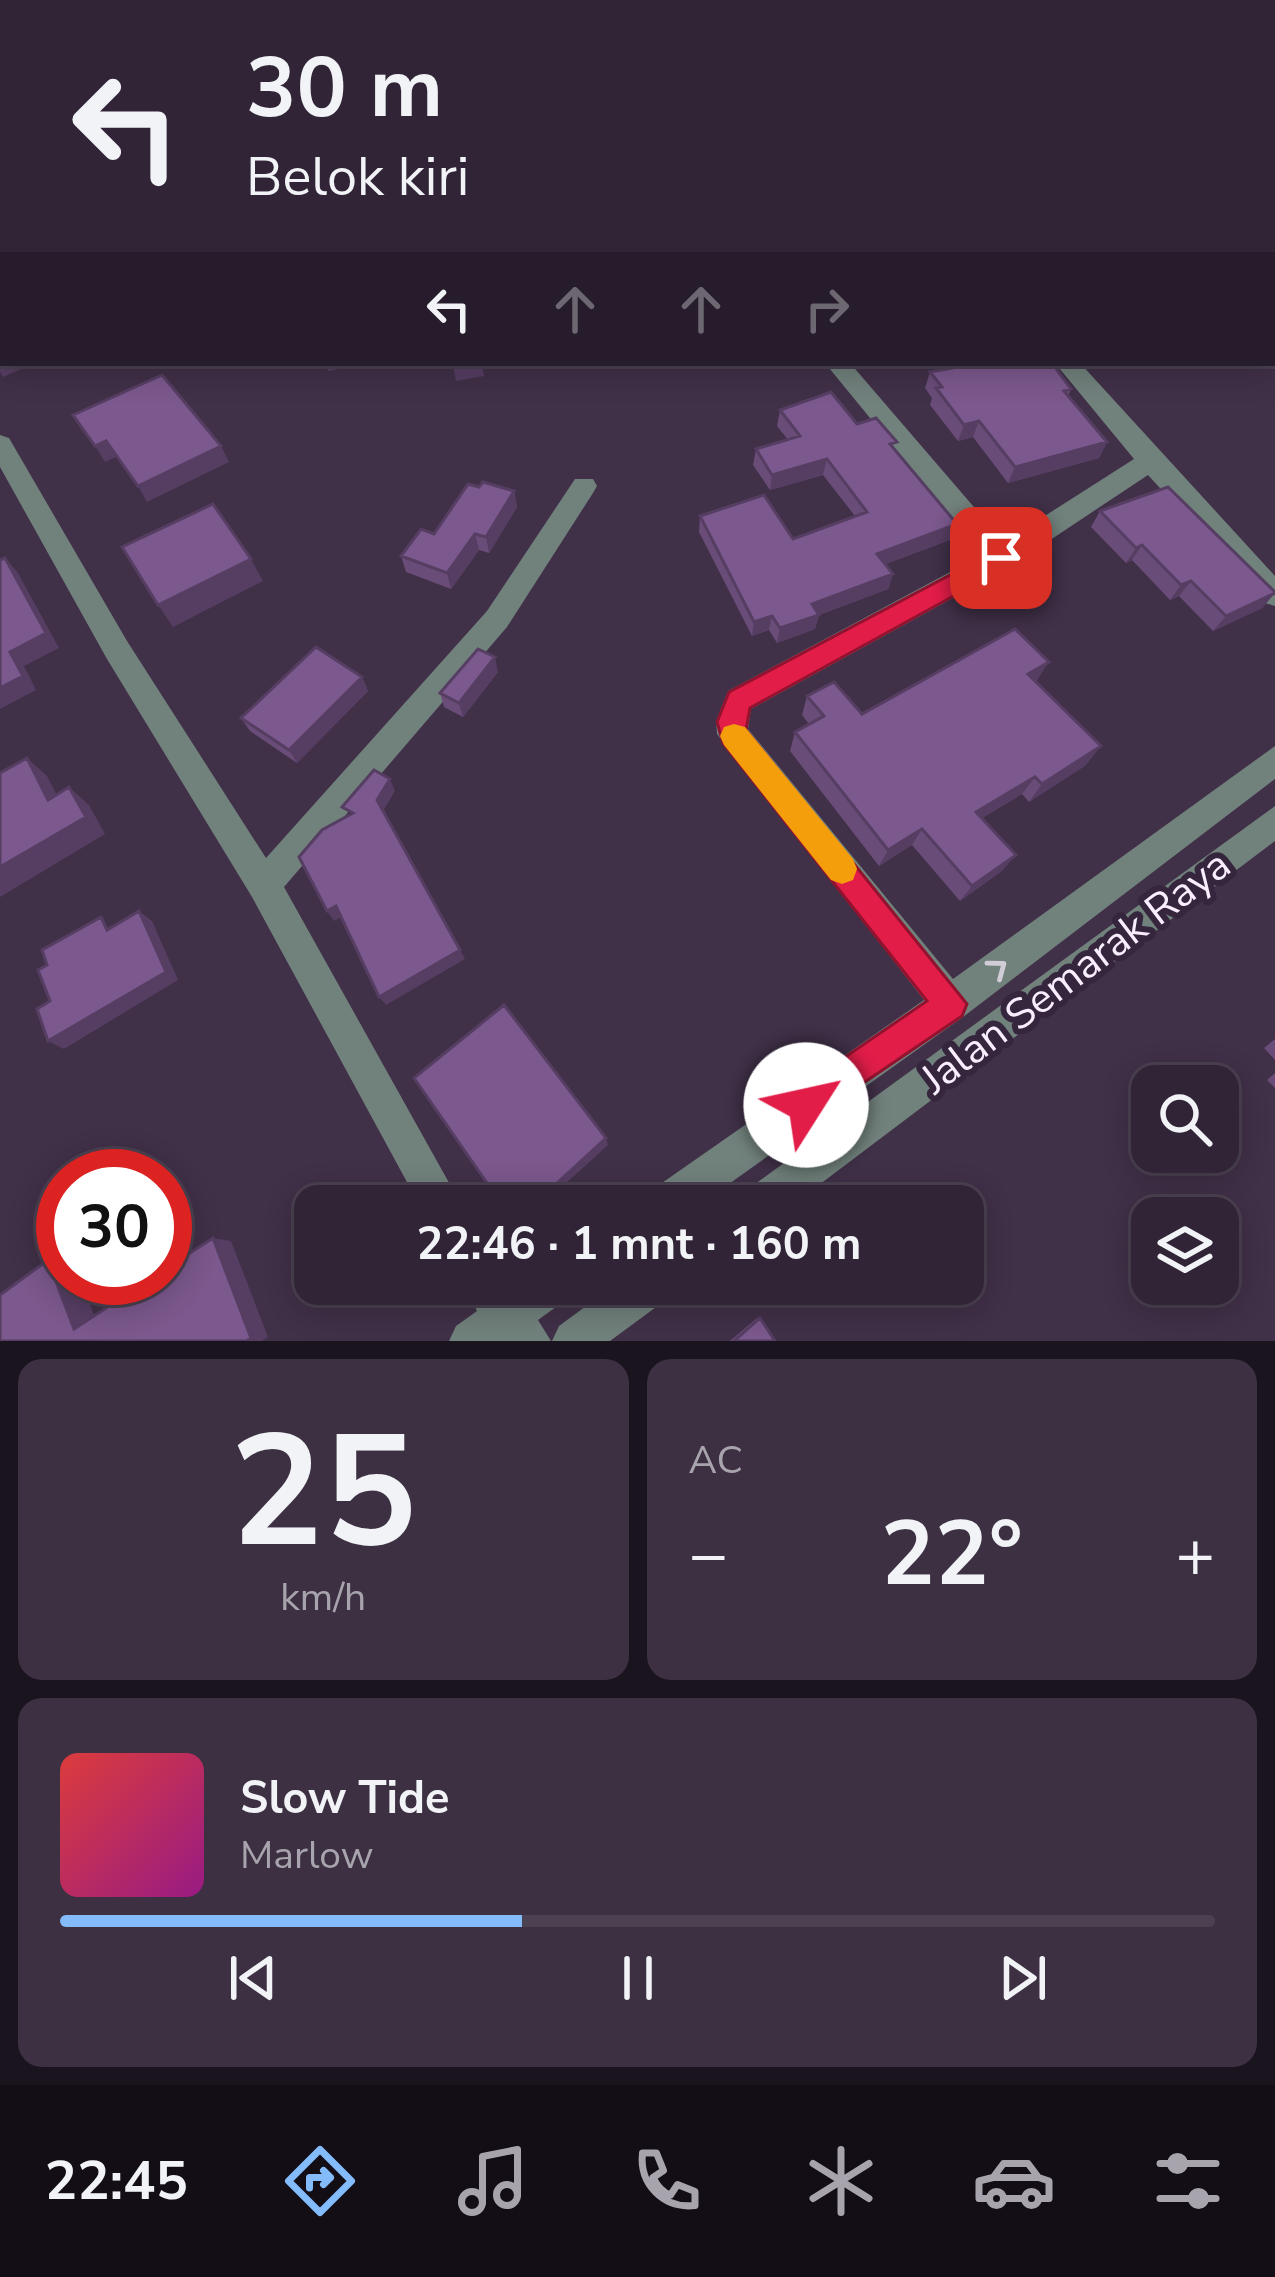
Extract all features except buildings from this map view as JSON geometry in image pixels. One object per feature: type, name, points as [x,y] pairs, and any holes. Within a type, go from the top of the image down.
[{"type":"street","points":[[840,366],[1001,558]]},
{"type":"street","points":[[1070,366],[1275,595]]},
{"type":"street","points":[[0,444],[117,650],[264,885],[430,1185]]},
{"type":"street","points":[[950,1004],[733,734],[731,722],[739,700],[1001,558],[1150,461]]},
{"type":"street","points":[[264,885],[497,619],[584,486]]},
{"type":"street","name":"Jalan Semarak Raya","points":[[693,1185],[950,1004],[1275,760]]},
{"type":"street","name":"Jalan Semarak Raya","points":[[786,1185],[1275,821]]},
{"type":"street","points":[[574,1341],[623,1305]]},
{"type":"slow traffic","points":[[734,736],[842,869]]},
{"type":"route","points":[[806,1105],[950,1004],[733,734],[731,722],[739,700],[1001,558]]}]
